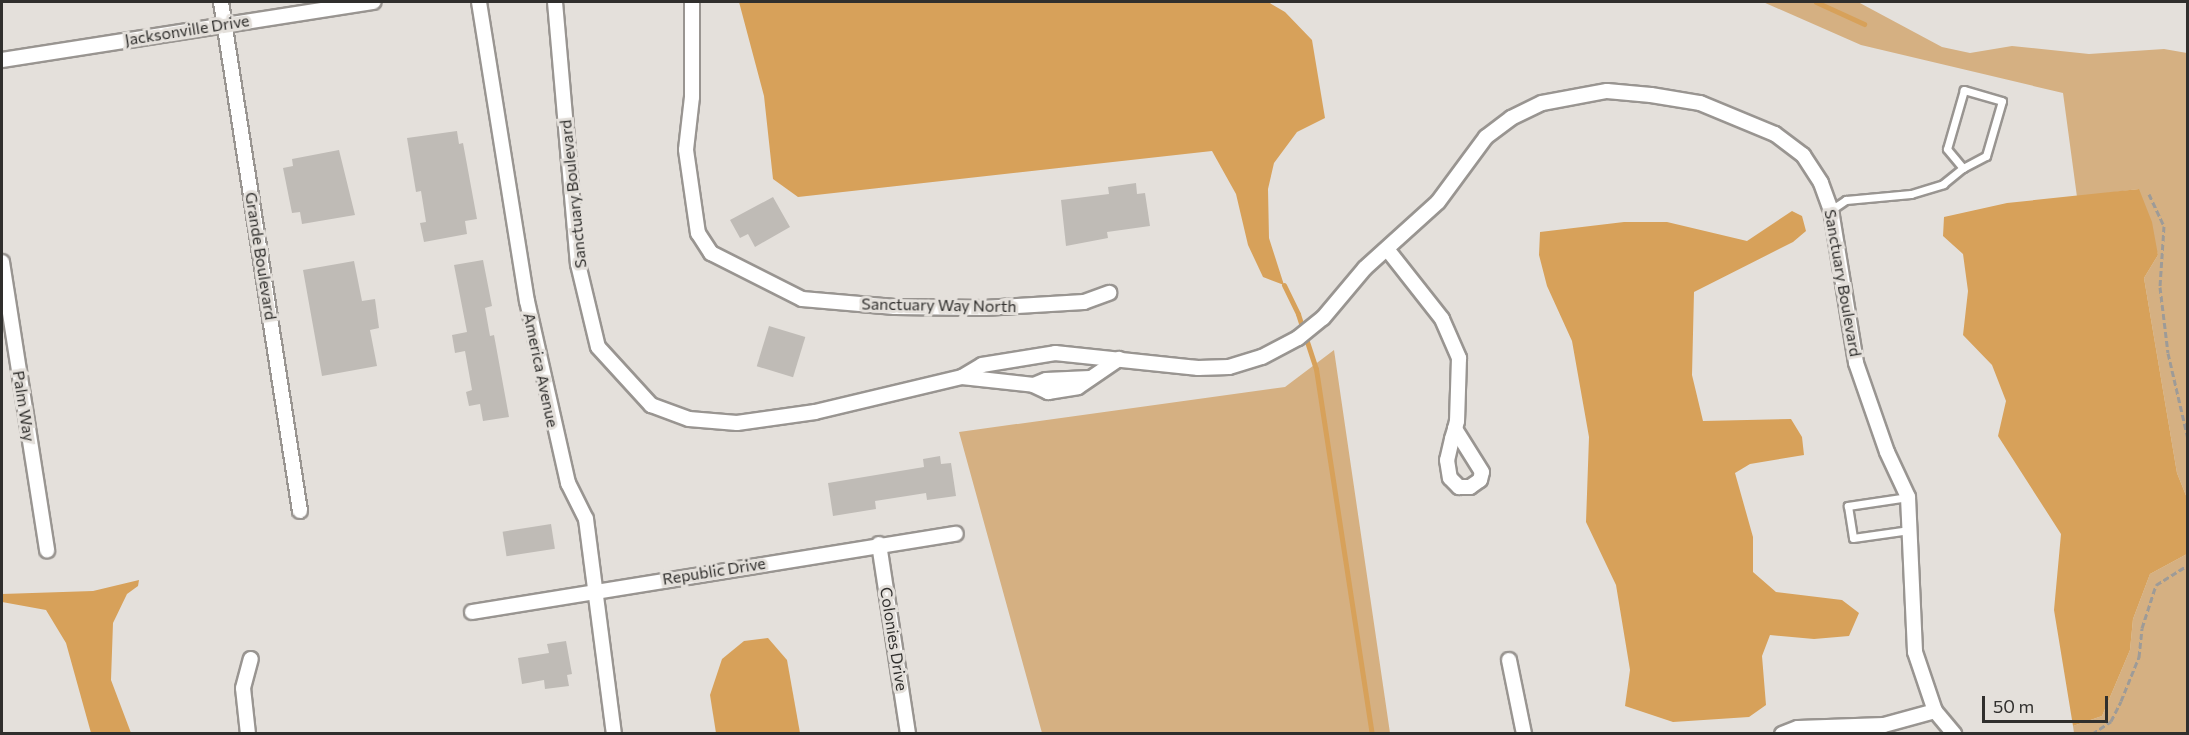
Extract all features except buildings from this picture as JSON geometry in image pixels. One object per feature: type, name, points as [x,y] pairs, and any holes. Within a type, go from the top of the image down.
[{"type":"street","name":"Grande Boulevard","points":[[221,2],[300,511]]},
{"type":"street","name":"Jacksonville Drive","points":[[2,60],[224,23],[373,2]]},
{"type":"street","name":"America Avenue","points":[[479,2],[527,301],[565,472],[586,519],[598,593],[614,734]]},
{"type":"street","name":"Sanctuary Boulevard","points":[[555,2],[578,264],[598,347],[651,405],[690,419],[737,423],[814,412],[962,376],[982,365],[1055,352],[1198,368],[1229,367],[1262,357],[1298,338],[1323,318],[1365,268],[1438,202],[1486,137],[1511,118],[1542,103],[1607,91],[1700,103],[1775,134],[1803,155],[1832,210],[1856,363],[1887,452],[1908,496],[1915,652],[1935,711],[1954,734]]},
{"type":"street","name":"Sanctuary Way North","points":[[692,2],[692,96],[686,150],[698,233],[711,254],[802,299],[895,307],[984,308],[1084,302],[1109,293]]},
{"type":"street","points":[[1387,249],[1442,319],[1459,358],[1455,429]]},
{"type":"street","name":"Palm Way","points":[[2,262],[47,551]]},
{"type":"street","name":"Sanctuary Boulevard","points":[[962,376],[1033,385],[1090,378],[1119,359]]},
{"type":"street","name":"Republic Drive","points":[[472,612],[598,593],[879,544],[956,534]]},
{"type":"street","name":"Colonies Drive","points":[[879,544],[908,734]]},
{"type":"street","points":[[248,734],[243,688],[251,659]]},
{"type":"street","points":[[1509,660],[1524,734]]},
{"type":"street","points":[[1782,734],[1798,728],[1884,724],[1935,711]]},
{"type":"lane","points":[[1832,210],[1846,200],[1911,194],[1943,184],[1963,168],[1986,156],[2002,101],[1964,90],[1947,149],[1963,168]]},
{"type":"lane","points":[[1908,496],[1848,506],[1853,538],[1910,529]]},
{"type":"path","points":[[2149,194],[2164,226],[2160,287],[2168,354],[2187,439]]},
{"type":"path","points":[[2092,734],[2111,721],[2121,701],[2139,657],[2142,628],[2156,585],[2187,565]]},
{"type":"shaded area","points":[[739,2],[1268,2],[1285,12],[1312,40],[1325,118],[1297,132],[1274,163],[1268,189],[1269,238],[1284,285],[1263,277],[1248,245],[1236,194],[1212,151],[798,197],[773,179],[764,96]]},
{"type":"shaded area","points":[[1763,2],[1858,2],[1942,47],[1970,53],[2012,46],[2089,54],[2164,49],[2187,53],[2187,498],[2177,473],[2144,278],[2158,255],[2138,189],[2077,197],[2063,93],[1861,45]]},
{"type":"shaded area","points":[[2139,189],[2152,222],[2158,255],[2144,278],[2177,473],[2187,498],[2187,554],[2150,574],[2133,619],[2130,650],[2102,716],[2073,726],[2054,610],[2061,534],[1998,436],[2006,401],[1992,365],[1963,335],[1968,291],[1963,254],[1943,236],[1944,217],[2007,203]]},
{"type":"shaded area","points":[[1792,211],[1802,216],[1806,231],[1793,242],[1694,292],[1692,375],[1703,421],[1791,419],[1802,437],[1804,455],[1750,464],[1735,473],[1753,537],[1753,572],[1776,592],[1842,600],[1859,613],[1849,636],[1814,639],[1770,635],[1762,656],[1766,705],[1749,717],[1673,722],[1625,706],[1630,670],[1616,585],[1586,522],[1589,437],[1572,341],[1547,286],[1539,255],[1540,232],[1624,222],[1667,222],[1747,241]]},
{"type":"shaded area","points":[[1334,350],[1390,733],[1042,733],[959,432],[1285,387]]},
{"type":"shaded area","points":[[2187,554],[2187,733],[2074,733],[2073,726],[2102,716],[2130,650],[2133,619],[2150,574]]},
{"type":"shaded area","points":[[139,580],[138,586],[127,594],[113,623],[111,680],[131,733],[91,733],[66,643],[46,610],[2,602],[2,594],[93,591]]},
{"type":"shaded area","points":[[768,638],[787,660],[800,733],[716,733],[710,695],[722,659],[744,641]]},
{"type":"waterway","points":[[1816,2],[1864,24]]},
{"type":"waterway","points":[[1284,285],[1298,314],[1316,369],[1372,734]]}]
